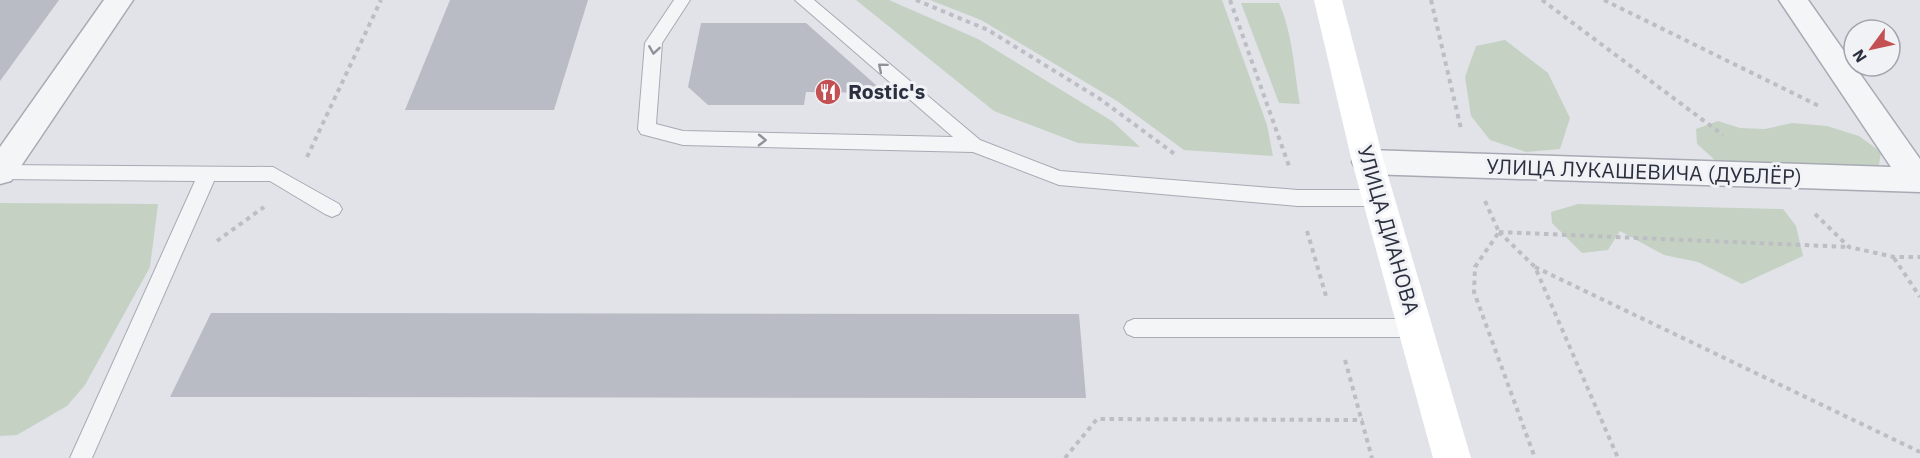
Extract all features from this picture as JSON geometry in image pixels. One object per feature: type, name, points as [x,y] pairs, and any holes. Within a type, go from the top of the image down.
[{"type":"main road","name":"УЛИЦА ДИАНОВА","points":[[1328,0],[1368,162],[1452,458]]},
{"type":"street","points":[[1,172],[119,0]]},
{"type":"street","points":[[1793,0],[1919,182]]},
{"type":"street","name":"УЛИЦА ЛУКАШЕВИЧА (ДУБЛЁР)","points":[[1368,162],[1919,182]]},
{"type":"lane","points":[[682,0],[654,43],[647,129],[682,138],[974,146],[1059,178],[1298,198],[1378,198]]},
{"type":"lane","points":[[804,0],[974,146]]},
{"type":"lane","points":[[1,172],[273,174],[332,209]]},
{"type":"lane","points":[[81,458],[208,174]]},
{"type":"lane","points":[[1134,328],[1415,328]]},
{"type":"path","points":[[916,0],[988,30],[1100,99],[1183,161],[1172,159]]},
{"type":"path","points":[[1431,0],[1470,167],[1499,232],[1535,267],[1920,452]]},
{"type":"path","points":[[1542,0],[1777,176],[1849,247]]},
{"type":"path","points":[[1604,0],[1822,108],[1880,127]]},
{"type":"path","points":[[1499,232],[1849,247],[1894,257],[1920,257]]},
{"type":"path","points":[[1499,232],[1474,268],[1474,291],[1535,458]]},
{"type":"path","points":[[1894,257],[1920,297]]},
{"type":"path","points":[[1535,267],[1618,458]]},
{"type":"path","points":[[1065,458],[1097,419],[1363,420],[1372,458]]},
{"type":"green space","points":[[856,0],[889,0],[978,39],[1112,121],[1140,147],[1078,143],[994,111]]},
{"type":"green space","points":[[930,0],[1222,0],[1267,125],[1273,156],[1184,150],[1117,101],[981,20]]},
{"type":"green space","points":[[1241,3],[1279,3],[1290,40],[1300,104],[1279,103]]},
{"type":"green space","points":[[1505,40],[1548,73],[1570,118],[1560,149],[1526,152],[1490,140],[1471,116],[1465,77],[1476,46]]},
{"type":"green space","points":[[1718,121],[1740,128],[1765,129],[1792,123],[1827,126],[1859,136],[1881,152],[1879,165],[1848,170],[1715,160],[1697,144],[1696,129]]},
{"type":"green space","points":[[0,203],[158,204],[150,267],[85,385],[67,406],[17,435],[0,436]]},
{"type":"green space","points":[[1578,204],[1783,209],[1796,226],[1803,256],[1742,284],[1698,262],[1664,255],[1620,231],[1608,250],[1582,253],[1552,223],[1551,212]]},
{"type":"building","points":[[0,0],[59,0],[0,81]]},
{"type":"building","points":[[450,0],[588,0],[554,110],[405,110]]},
{"type":"building","points":[[701,23],[806,23],[885,93],[806,92],[804,105],[708,105],[688,87]]},
{"type":"building","points":[[211,313],[1079,314],[1086,398],[170,397]]},
{"type":"place","name":"Rostic's","points":[[828,92]]}]
